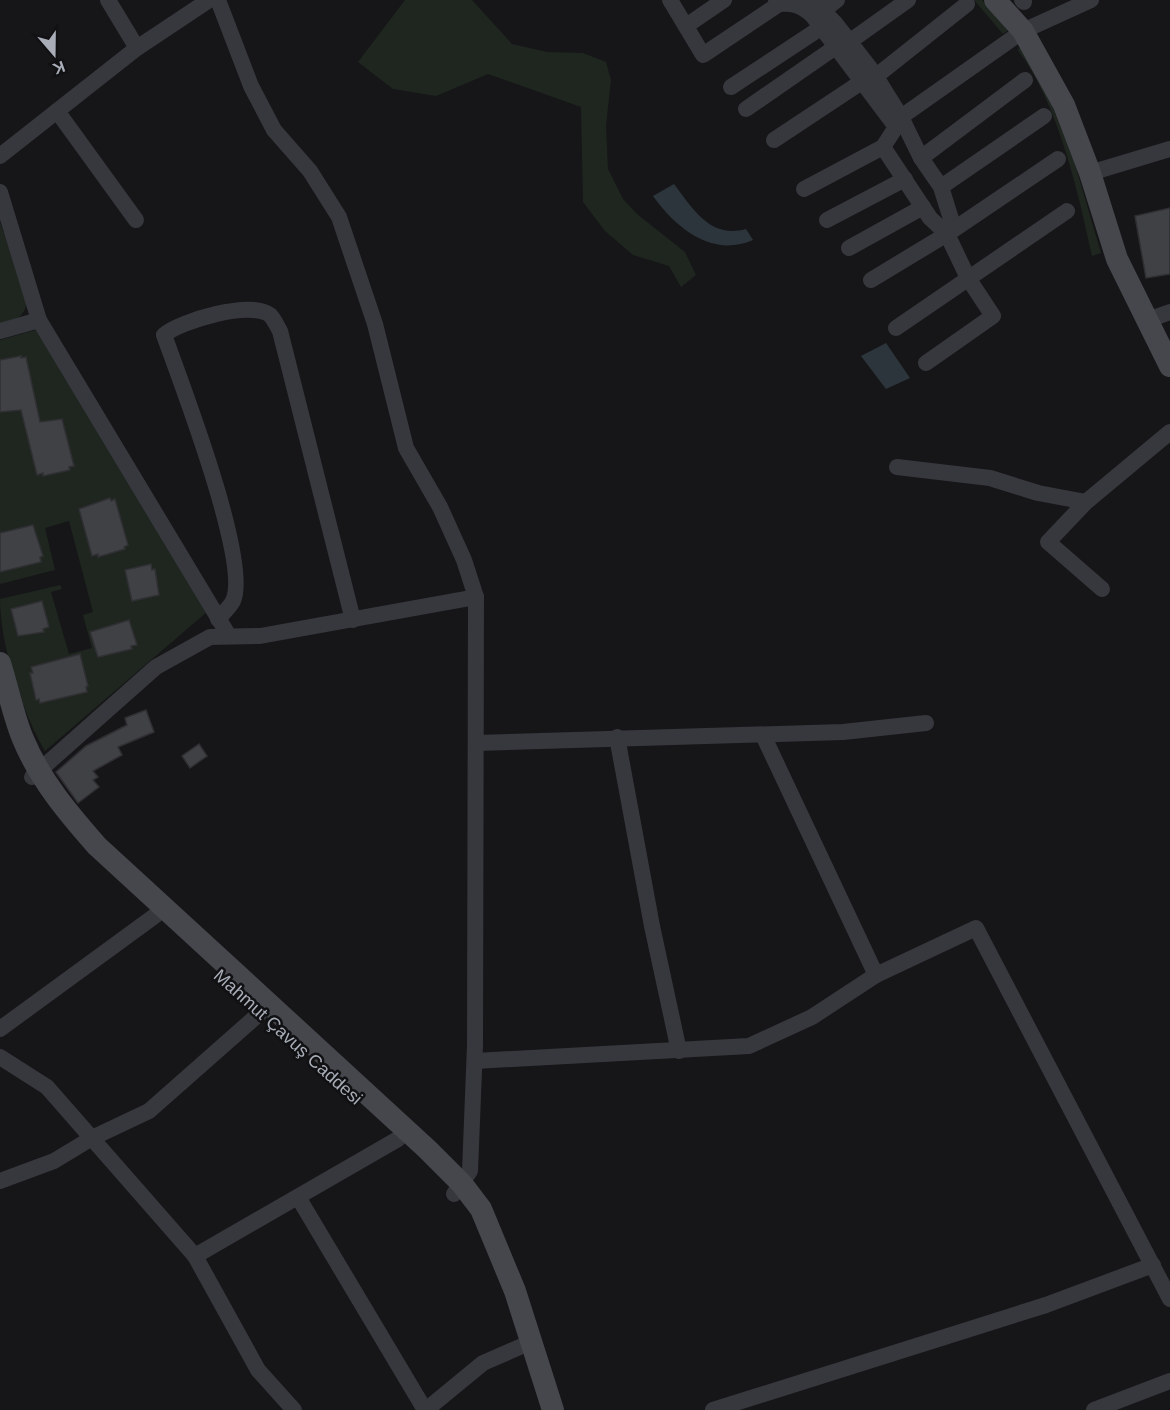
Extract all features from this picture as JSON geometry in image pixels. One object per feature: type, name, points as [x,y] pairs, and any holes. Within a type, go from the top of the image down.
[{"type":"main road","points":[[995,0],[1023,31],[1064,105],[1090,173],[1117,259],[1170,366]]},
{"type":"main road","points":[[0,663],[23,738],[64,808],[114,863],[481,1209],[514,1291],[553,1410]]},
{"type":"main road","name":"Mahmut Çavuş Caddesi","points":[[0,686],[13,731],[41,768],[64,823],[100,863],[398,1139],[458,1189],[486,1244],[543,1410]]},
{"type":"street","points":[[108,0],[138,48]]},
{"type":"street","points":[[0,156],[138,48],[209,0]]},
{"type":"street","points":[[218,0],[251,86],[274,130],[310,171],[339,217],[375,324],[406,448],[440,507],[464,560],[476,597],[475,1061],[470,1171],[458,1189]]},
{"type":"street","points":[[670,0],[703,55],[777,2],[791,3],[820,12],[869,79],[901,117],[921,158],[941,188],[951,219],[947,234]]},
{"type":"street","points":[[686,26],[724,0]]},
{"type":"street","points":[[731,87],[837,0]]},
{"type":"street","points":[[746,109],[908,0]]},
{"type":"street","points":[[901,117],[1023,31],[1091,0]]},
{"type":"street","points":[[774,140],[869,79],[967,4]]},
{"type":"street","points":[[804,189],[883,147],[896,127],[869,79]]},
{"type":"street","points":[[921,158],[1025,80]]},
{"type":"street","points":[[57,111],[136,220]]},
{"type":"street","points":[[941,188],[1044,116]]},
{"type":"street","points":[[883,147],[923,207],[947,234],[968,278],[993,316],[926,363]]},
{"type":"street","points":[[1090,173],[1170,149]]},
{"type":"street","points":[[871,280],[947,234],[1058,159]]},
{"type":"street","points":[[827,220],[905,179]]},
{"type":"street","points":[[0,192],[39,320],[229,636]]},
{"type":"street","points":[[849,248],[923,207]]},
{"type":"street","points":[[896,328],[1067,211]]},
{"type":"street","points":[[218,619],[233,600],[235,570],[218,490],[164,335],[174,327],[248,308],[269,315],[280,331],[353,620]]},
{"type":"street","points":[[1148,320],[1170,312]]},
{"type":"street","points":[[0,331],[39,320]]},
{"type":"street","points":[[1102,589],[1048,542],[1086,502],[1170,432]]},
{"type":"street","points":[[897,467],[990,478],[1038,492],[1086,502]]},
{"type":"street","points":[[41,768],[156,667],[210,636],[260,636],[476,597]]},
{"type":"street","points":[[476,743],[843,732],[926,723]]},
{"type":"street","points":[[763,735],[876,975]]},
{"type":"street","points":[[617,737],[652,926],[680,1051]]},
{"type":"street","points":[[0,1029],[156,915]]},
{"type":"street","points":[[475,1061],[749,1046],[812,1017],[876,975],[976,928],[1170,1299]]},
{"type":"street","points":[[0,1181],[54,1161],[92,1138],[149,1111],[260,1013]]},
{"type":"street","points":[[0,1057],[47,1087],[195,1256],[258,1370],[294,1410]]},
{"type":"street","points":[[195,1256],[398,1139]]},
{"type":"street","points":[[298,1197],[425,1410],[483,1363],[522,1346]]},
{"type":"street","points":[[713,1410],[1046,1305],[1153,1265]]},
{"type":"street","points":[[1094,1410],[1170,1381]]},
{"type":"shaded area","points":[[405,0],[472,0],[512,44],[547,52],[583,53],[606,62],[611,80],[606,126],[608,169],[623,199],[637,214],[685,252],[696,275],[681,287],[669,266],[633,255],[605,231],[583,202],[581,107],[488,74],[436,96],[393,89],[358,62]]},
{"type":"shaded area","points":[[974,0],[982,0],[1008,30],[1003,34]]},
{"type":"shaded area","points":[[1021,48],[1053,108],[1074,161],[1101,253],[1092,256],[1065,148],[1044,95],[1017,49]]},
{"type":"shaded area","points":[[674,184],[696,212],[712,226],[733,231],[746,229],[753,240],[738,245],[723,245],[696,237],[684,229],[653,196]]},
{"type":"shaded area","points":[[0,222],[27,298],[25,309],[20,316],[0,325]]},
{"type":"shaded area","points":[[39,329],[208,611],[45,751],[28,717],[14,678],[4,637],[0,599],[60,585],[62,589],[51,592],[69,654],[92,648],[83,615],[93,612],[69,521],[45,528],[55,570],[0,584],[0,340]]},
{"type":"shaded area","points":[[886,343],[910,378],[886,389],[861,356]]},
{"type":"building","points":[[1170,208],[1170,274],[1146,278],[1135,216]]},
{"type":"building","points":[[21,356],[21,358],[26,357],[40,422],[62,419],[74,466],[69,467],[70,470],[43,476],[43,473],[37,475],[21,410],[0,412],[0,360]]},
{"type":"building","points":[[110,498],[111,501],[115,499],[128,545],[124,547],[125,549],[98,557],[98,554],[92,556],[79,509]]},
{"type":"building","points":[[33,525],[43,556],[40,557],[41,562],[0,572],[0,533]]},
{"type":"building","points":[[151,564],[152,570],[155,569],[159,595],[132,601],[125,570]]},
{"type":"building","points":[[42,601],[49,627],[43,629],[44,632],[18,636],[11,609]]},
{"type":"building","points":[[129,620],[137,645],[131,646],[132,649],[98,657],[90,632]]},
{"type":"building","points":[[80,654],[88,686],[86,687],[87,692],[40,703],[39,699],[36,700],[30,673],[33,673],[31,667]]},
{"type":"building","points":[[146,710],[154,732],[118,747],[122,755],[93,771],[98,777],[93,780],[99,787],[78,803],[56,772],[86,746],[127,725],[125,718]]},
{"type":"building","points":[[199,744],[207,756],[190,768],[182,756]]}]
